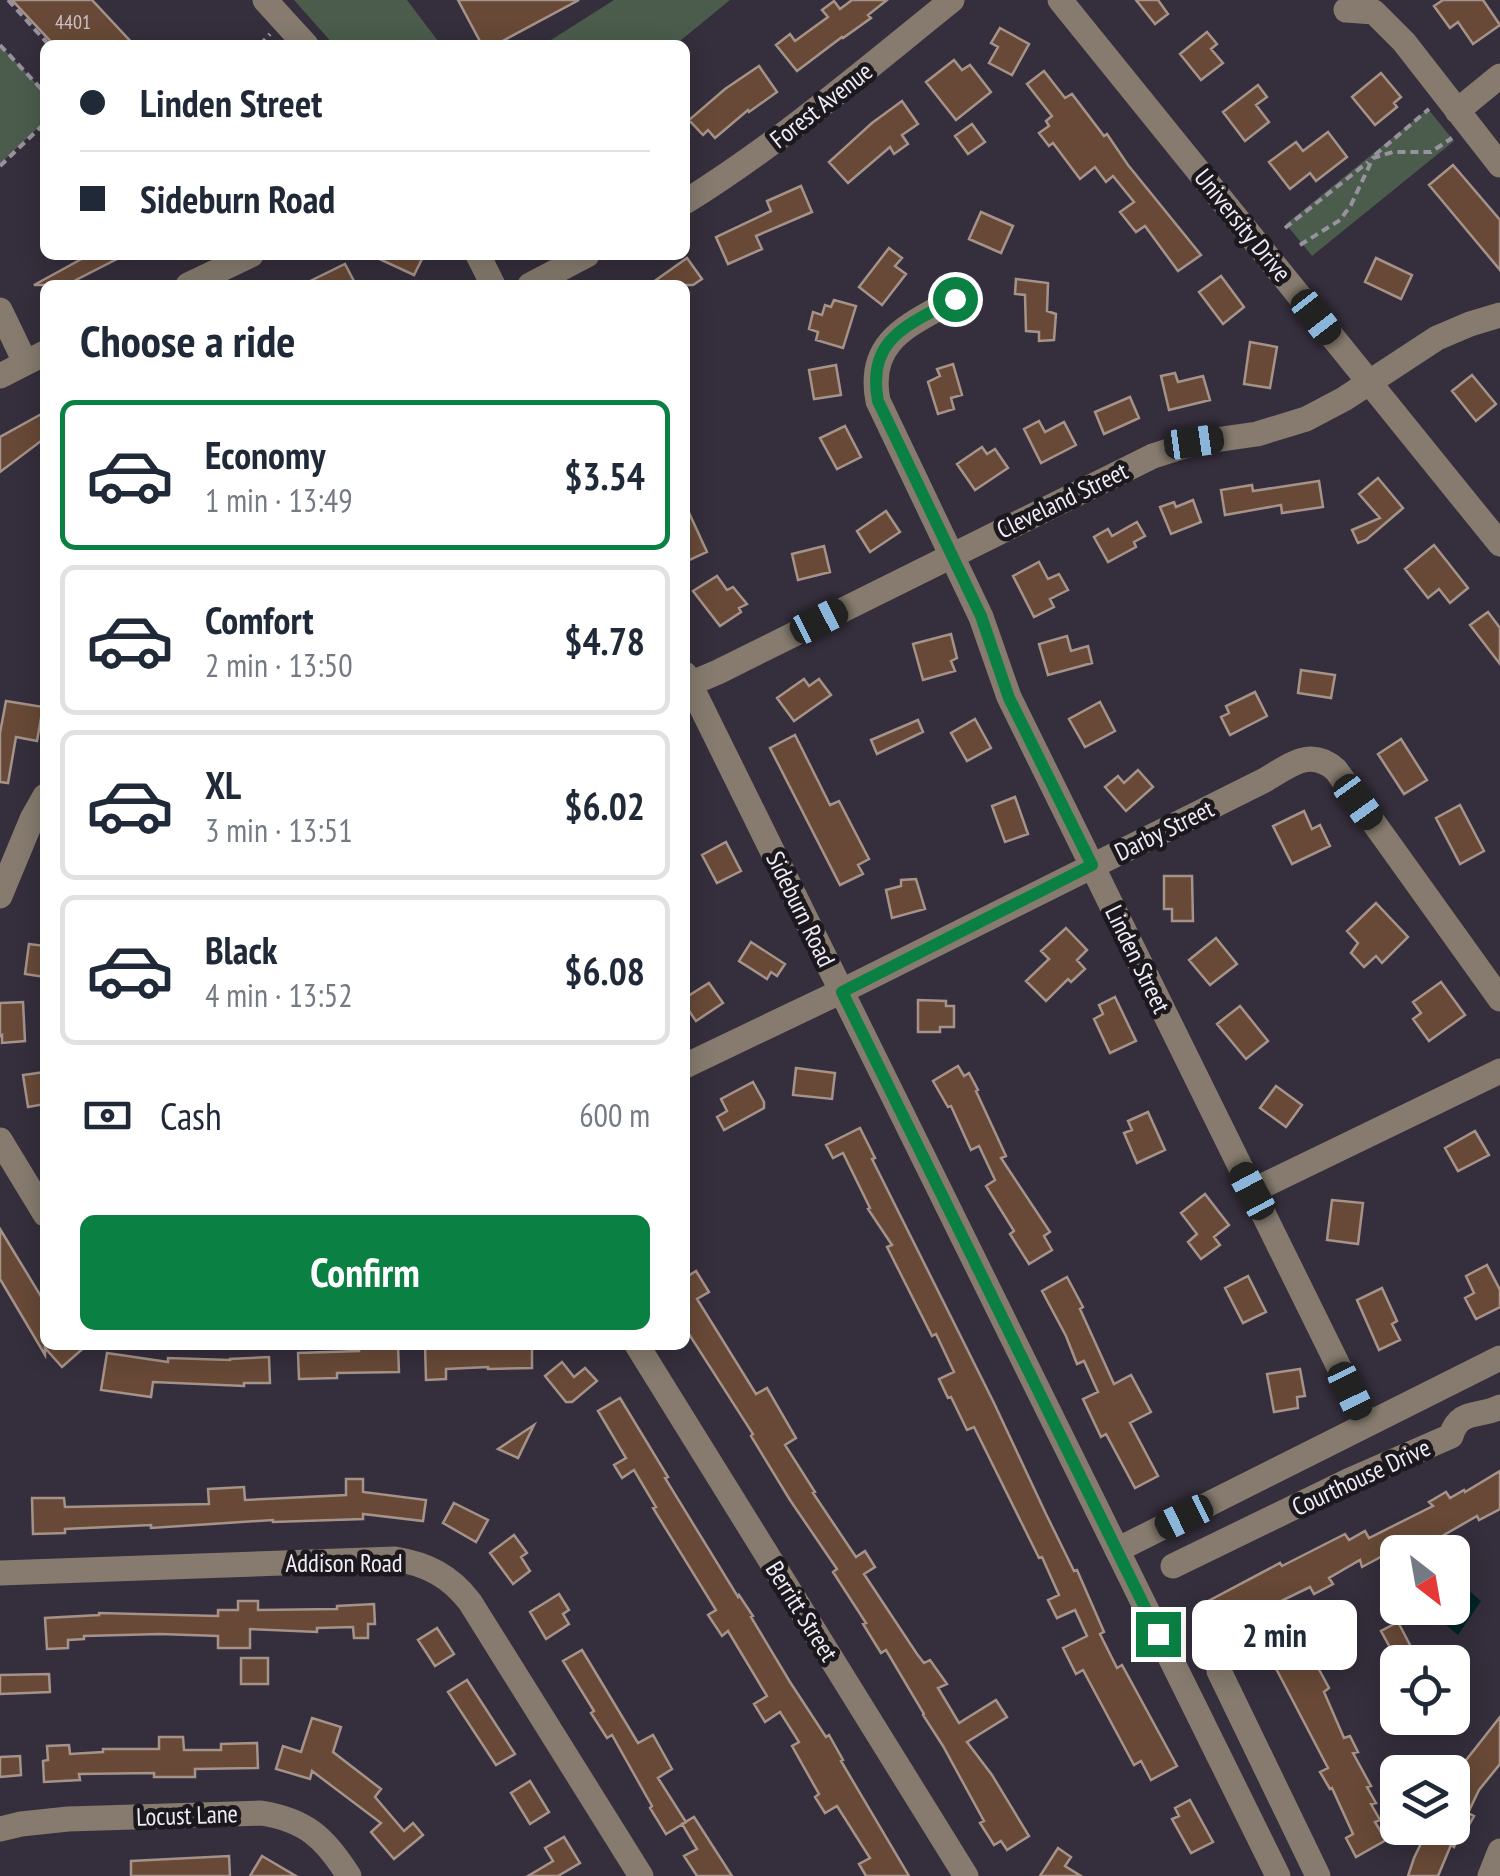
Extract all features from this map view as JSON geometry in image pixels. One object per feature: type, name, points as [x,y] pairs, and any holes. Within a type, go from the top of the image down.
[{"type":"street","points":[[265,0],[301,40]]},
{"type":"street","name":"Forest Avenue","points":[[690,199],[779,139],[952,0]]},
{"type":"street","name":"University Drive","points":[[1060,0],[1500,544]]},
{"type":"street","points":[[1346,10],[1374,12],[1404,42],[1448,117],[1500,164]]},
{"type":"street","points":[[1448,117],[1500,76]]},
{"type":"street","points":[[198,280],[240,260]]},
{"type":"street","points":[[540,280],[578,260]]},
{"type":"street","name":"Linden Street","points":[[955,299],[891,339],[876,368],[878,401],[981,616],[1009,698],[1366,1424]]},
{"type":"street","points":[[0,310],[35,357],[0,376]]},
{"type":"street","name":"Cleveland Street","points":[[690,680],[718,672],[1153,456],[1194,442],[1289,426],[1344,398],[1437,338],[1500,315]]},
{"type":"street","name":"Sideburn Road","points":[[690,687],[1278,1876]]},
{"type":"street","name":"Darby Street","points":[[690,1064],[842,992],[1299,761],[1313,758],[1336,770],[1500,999]]},
{"type":"street","points":[[0,896],[40,805]]},
{"type":"street","points":[[1252,1191],[1500,1071]]},
{"type":"street","points":[[0,1140],[40,1206]]},
{"type":"street","name":"Berritt Street","points":[[641,1350],[966,1876]]},
{"type":"street","points":[[1118,1550],[1500,1358]]},
{"type":"street","name":"Courthouse Drive","points":[[1173,1566],[1450,1436],[1464,1417],[1500,1408]]},
{"type":"street","name":"Courthouse Drive","points":[[1251,1485],[1270,1519]]},
{"type":"street","name":"Addison Road","points":[[0,1573],[395,1559],[432,1568],[448,1578],[470,1602],[641,1876]]},
{"type":"street","points":[[1219,1671],[1318,1876]]},
{"type":"street","points":[[1209,1735],[1243,1718]]},
{"type":"street","name":"Locust Lane","points":[[0,1829],[68,1819],[261,1813],[300,1823],[320,1838],[349,1876]]},
{"type":"street","points":[[1490,1876],[1500,1852]]},
{"type":"path","points":[[8,0],[44,40]]},
{"type":"path","points":[[0,45],[40,88]]},
{"type":"path","points":[[1300,245],[1340,220],[1373,158],[1393,152],[1431,152],[1448,117]]},
{"type":"path","points":[[1285,228],[1373,158],[1448,117]]},
{"type":"path","points":[[0,166],[40,129]]},
{"type":"shaded area","points":[[294,0],[407,0],[437,40],[330,40]]},
{"type":"shaded area","points":[[614,0],[730,0],[681,40],[551,40]]},
{"type":"shaded area","points":[[0,45],[40,88],[40,126],[0,164]]},
{"type":"shaded area","points":[[1428,109],[1454,141],[1312,256],[1286,224]]},
{"type":"shaded area","points":[[1470,1592],[1481,1601],[1470,1617]]},
{"type":"shaded area","points":[[1446,1625],[1465,1625],[1458,1635]]},
{"type":"building","points":[[12,0],[92,0],[129,40],[49,40]]},
{"type":"building","points":[[458,0],[579,0],[504,40],[479,40]]},
{"type":"building","points":[[852,0],[887,0],[868,15],[871,18],[797,71],[776,45],[790,34],[795,41],[828,17],[822,10],[834,1],[840,9]]},
{"type":"building","points":[[1136,0],[1158,0],[1168,14],[1155,24]]},
{"type":"building","points":[[1443,0],[1483,0],[1500,25],[1473,44],[1458,22],[1450,28],[1434,6]]},
{"type":"building","points":[[1000,28],[1029,44],[1012,75],[989,63],[998,47],[991,43]]},
{"type":"building","points":[[1207,32],[1217,44],[1211,49],[1223,63],[1201,80],[1180,54]]},
{"type":"building","points":[[954,60],[962,70],[970,65],[991,92],[956,120],[926,82]]},
{"type":"building","points":[[759,66],[777,92],[715,138],[708,130],[703,135],[690,119]]},
{"type":"building","points":[[1044,71],[1065,98],[1072,94],[1104,136],[1107,134],[1201,255],[1178,271],[1145,226],[1136,232],[1120,212],[1134,202],[1113,176],[1106,182],[1095,167],[1080,179],[1053,143],[1049,146],[1039,133],[1049,126],[1046,121],[1052,116],[1027,84]]},
{"type":"building","points":[[1381,73],[1401,97],[1394,103],[1397,107],[1375,125],[1352,97]]},
{"type":"building","points":[[1258,85],[1267,97],[1256,105],[1269,122],[1245,141],[1223,112]]},
{"type":"building","points":[[902,101],[918,124],[902,135],[908,144],[894,154],[890,147],[848,183],[829,162]]},
{"type":"building","points":[[972,124],[985,142],[968,154],[955,136]]},
{"type":"building","points":[[1328,132],[1347,157],[1316,181],[1310,173],[1290,189],[1269,162],[1296,142],[1303,151]]},
{"type":"building","points":[[1453,165],[1500,220],[1500,270],[1429,185]]},
{"type":"building","points":[[801,186],[812,212],[756,236],[762,249],[728,264],[716,237],[771,211],[767,201]]},
{"type":"building","points":[[981,212],[1013,226],[1001,253],[969,239]]},
{"type":"building","points":[[889,248],[902,258],[895,266],[906,274],[882,305],[859,287]]},
{"type":"building","points":[[1376,258],[1412,275],[1401,299],[1365,282]]},
{"type":"building","points":[[80,260],[115,260],[76,280],[43,280]]},
{"type":"building","points":[[382,260],[422,260],[414,275]]},
{"type":"building","points":[[684,260],[688,260],[702,279],[693,285],[690,280],[656,280]]},
{"type":"building","points":[[345,264],[353,280],[312,280]]},
{"type":"building","points":[[1221,276],[1244,307],[1223,324],[1199,292]]},
{"type":"building","points":[[1016,279],[1048,283],[1047,311],[1056,314],[1054,340],[1039,341],[1039,332],[1026,331],[1025,295],[1015,294]]},
{"type":"building","points":[[834,300],[856,306],[843,348],[816,340],[818,332],[809,329],[813,312],[822,315],[825,305],[831,307]]},
{"type":"building","points":[[1250,342],[1277,347],[1270,388],[1244,384]]},
{"type":"building","points":[[953,364],[962,395],[951,398],[954,409],[938,414],[928,382],[940,376],[937,369]]},
{"type":"building","points":[[836,365],[841,395],[814,399],[809,370]]},
{"type":"building","points":[[1175,373],[1178,382],[1203,376],[1210,400],[1169,410],[1161,376]]},
{"type":"building","points":[[1472,375],[1496,404],[1476,421],[1452,391]]},
{"type":"building","points":[[1130,397],[1139,418],[1104,434],[1095,412]]},
{"type":"building","points":[[40,415],[40,442],[0,472],[0,437]]},
{"type":"building","points":[[1039,421],[1045,432],[1064,422],[1076,445],[1041,463],[1024,429]]},
{"type":"building","points":[[845,426],[861,457],[837,469],[820,438]]},
{"type":"building","points":[[982,447],[987,454],[995,449],[1008,468],[975,490],[957,464]]},
{"type":"building","points":[[1378,478],[1403,508],[1358,543],[1352,530],[1380,518],[1359,494]]},
{"type":"building","points":[[1319,481],[1323,507],[1282,513],[1281,505],[1225,515],[1221,490],[1252,485],[1253,491]]},
{"type":"building","points":[[1193,500],[1201,522],[1171,534],[1160,507],[1174,502],[1176,507]]},
{"type":"building","points":[[886,511],[900,532],[870,552],[857,531]]},
{"type":"building","points":[[690,515],[707,552],[690,560]]},
{"type":"building","points":[[1137,522],[1145,536],[1134,542],[1136,547],[1108,562],[1094,537],[1108,529],[1112,536]]},
{"type":"building","points":[[1434,545],[1468,588],[1450,603],[1439,589],[1428,598],[1405,569]]},
{"type":"building","points":[[824,546],[830,572],[798,580],[792,554]]},
{"type":"building","points":[[1039,562],[1048,579],[1059,574],[1068,590],[1050,599],[1054,607],[1034,617],[1013,576]]},
{"type":"building","points":[[717,576],[727,590],[733,587],[747,604],[720,626],[693,591]]},
{"type":"building","points":[[1488,612],[1500,628],[1500,664],[1470,625]]},
{"type":"building","points":[[951,634],[957,658],[951,661],[955,671],[923,680],[913,644]]},
{"type":"building","points":[[1067,636],[1071,651],[1088,646],[1092,663],[1048,675],[1039,644]]},
{"type":"building","points":[[1301,670],[1335,675],[1331,698],[1298,693]]},
{"type":"building","points":[[804,679],[809,686],[819,679],[831,695],[794,721],[777,698]]},
{"type":"building","points":[[1255,692],[1267,716],[1230,735],[1221,717],[1229,713],[1226,706]]},
{"type":"building","points":[[6,701],[40,707],[37,741],[16,737],[8,783],[0,782],[0,733]]},
{"type":"building","points":[[1100,702],[1115,731],[1085,747],[1069,719]]},
{"type":"building","points":[[975,719],[991,748],[967,761],[951,733]]},
{"type":"building","points":[[918,720],[923,732],[877,754],[871,740]]},
{"type":"building","points":[[795,735],[830,805],[839,801],[869,859],[858,865],[863,874],[840,885],[770,748]]},
{"type":"building","points":[[1401,739],[1427,780],[1404,794],[1378,754]]},
{"type":"building","points":[[1138,770],[1153,787],[1126,811],[1105,787],[1118,776],[1124,783]]},
{"type":"building","points":[[1015,797],[1028,834],[1005,842],[992,806]]},
{"type":"building","points":[[1460,805],[1484,851],[1460,864],[1436,818]]},
{"type":"building","points":[[1304,811],[1312,829],[1320,825],[1330,846],[1292,864],[1273,826]]},
{"type":"building","points":[[726,842],[741,871],[717,883],[702,855]]},
{"type":"building","points":[[1164,876],[1192,876],[1193,921],[1172,921],[1172,909],[1164,909]]},
{"type":"building","points":[[916,879],[925,909],[892,918],[886,890],[901,886],[901,880]]},
{"type":"building","points":[[1376,903],[1408,937],[1382,963],[1376,956],[1364,967],[1351,953],[1358,943],[1347,931]]},
{"type":"building","points":[[1066,928],[1087,950],[1077,960],[1085,969],[1071,982],[1068,979],[1046,1001],[1026,981],[1049,959],[1041,951]]},
{"type":"building","points":[[1216,938],[1237,964],[1210,985],[1189,960]]},
{"type":"building","points":[[751,942],[785,964],[777,976],[771,972],[767,979],[739,961]]},
{"type":"building","points":[[29,944],[40,945],[40,976],[25,974]]},
{"type":"building","points":[[1441,982],[1465,1015],[1429,1041],[1413,1019],[1421,1013],[1413,1002]]},
{"type":"building","points":[[709,983],[723,1003],[696,1021],[690,1012],[690,995]]},
{"type":"building","points":[[1115,997],[1136,1041],[1110,1053],[1094,1019],[1103,1014],[1099,1005]]},
{"type":"building","points":[[918,1000],[946,1001],[946,1006],[954,1006],[954,1027],[940,1027],[940,1032],[918,1032]]},
{"type":"building","points":[[23,1002],[25,1041],[2,1043],[0,1003]]},
{"type":"building","points":[[1240,1006],[1268,1041],[1246,1059],[1217,1024]]},
{"type":"building","points":[[958,1066],[964,1076],[969,1073],[978,1090],[1006,1156],[1001,1158],[1050,1232],[1044,1236],[1052,1250],[1029,1264],[986,1186],[995,1180],[979,1146],[971,1150],[951,1106],[948,1107],[933,1081]]},
{"type":"building","points":[[796,1068],[835,1073],[832,1099],[793,1095]]},
{"type":"building","points":[[40,1073],[40,1105],[28,1107],[23,1075]]},
{"type":"building","points":[[753,1082],[764,1108],[724,1130],[717,1117],[727,1111],[721,1099]]},
{"type":"building","points":[[1276,1086],[1302,1105],[1286,1127],[1260,1108]]},
{"type":"building","points":[[1148,1112],[1165,1150],[1137,1163],[1124,1133],[1132,1130],[1128,1121]]},
{"type":"building","points":[[860,1128],[1046,1514],[1074,1571],[1077,1570],[1104,1632],[1100,1634],[1117,1668],[1122,1665],[1177,1766],[1151,1780],[1141,1761],[1134,1765],[1083,1670],[1076,1674],[1063,1648],[1087,1636],[1075,1610],[1057,1618],[1048,1600],[1059,1595],[1042,1557],[1039,1558],[974,1427],[967,1430],[939,1379],[954,1372],[936,1334],[932,1336],[887,1247],[892,1245],[868,1209],[843,1153],[833,1158],[826,1145]]},
{"type":"building","points":[[1475,1131],[1489,1155],[1458,1171],[1445,1148]]},
{"type":"building","points":[[1205,1194],[1229,1225],[1214,1237],[1220,1245],[1201,1259],[1188,1242],[1197,1234],[1181,1213]]},
{"type":"building","points":[[1332,1200],[1363,1203],[1358,1244],[1327,1240]]},
{"type":"building","points":[[0,1229],[40,1295],[40,1347],[0,1279]]},
{"type":"building","points":[[1487,1265],[1500,1290],[1500,1307],[1476,1319],[1465,1298],[1474,1293],[1466,1276]]},
{"type":"building","points":[[696,1271],[709,1292],[697,1299],[756,1394],[767,1388],[796,1438],[785,1445],[813,1493],[856,1557],[865,1551],[875,1567],[864,1574],[917,1654],[924,1663],[930,1660],[947,1684],[938,1688],[959,1723],[996,1700],[1007,1717],[967,1742],[1029,1836],[1007,1850],[1001,1841],[994,1845],[980,1823],[984,1821],[886,1650],[881,1653],[833,1572],[837,1569],[690,1336],[690,1275]]},
{"type":"building","points":[[1248,1276],[1266,1312],[1243,1323],[1225,1288]]},
{"type":"building","points":[[1067,1277],[1114,1384],[1131,1375],[1151,1412],[1130,1423],[1158,1476],[1135,1488],[1106,1434],[1101,1437],[1083,1399],[1098,1392],[1084,1361],[1077,1364],[1042,1291]]},
{"type":"building","points":[[1382,1288],[1397,1321],[1392,1324],[1400,1340],[1379,1350],[1357,1300]]},
{"type":"building","points":[[47,1350],[81,1350],[62,1367]]},
{"type":"building","points":[[398,1350],[399,1372],[337,1373],[337,1378],[299,1379],[298,1353]]},
{"type":"building","points":[[425,1350],[532,1350],[532,1368],[446,1369],[446,1379],[426,1380]]},
{"type":"building","points":[[107,1353],[168,1362],[168,1358],[269,1357],[270,1383],[244,1386],[153,1382],[151,1397],[101,1390]]},
{"type":"building","points":[[562,1362],[574,1377],[585,1368],[597,1381],[572,1402],[566,1402],[545,1376]]},
{"type":"building","points":[[1300,1369],[1305,1396],[1297,1397],[1298,1408],[1274,1412],[1267,1374]]},
{"type":"building","points":[[620,1398],[790,1682],[826,1737],[829,1735],[909,1876],[866,1876],[859,1864],[870,1858],[837,1806],[825,1813],[815,1797],[819,1794],[792,1746],[799,1742],[780,1712],[765,1722],[754,1704],[767,1696],[728,1631],[722,1636],[708,1615],[716,1610],[634,1470],[622,1478],[614,1465],[626,1458],[598,1411]]},
{"type":"building","points":[[534,1425],[518,1458],[498,1449]]},
{"type":"building","points":[[1500,1471],[1500,1509],[1479,1520],[1477,1516],[1444,1535],[1380,1535],[1380,1557],[1362,1567],[1360,1560],[1329,1578],[1333,1584],[1314,1594],[1310,1587],[1279,1605],[1329,1688],[1324,1692],[1344,1738],[1350,1736],[1358,1752],[1353,1753],[1371,1786],[1367,1787],[1380,1820],[1375,1822],[1380,1830],[1380,1843],[1356,1857],[1346,1838],[1353,1834],[1332,1788],[1320,1772],[1328,1768],[1249,1617],[1214,1636],[1197,1607],[1345,1534],[1349,1540],[1365,1531],[1369,1538],[1433,1506],[1429,1502],[1446,1492],[1450,1498]]},
{"type":"building","points":[[346,1479],[363,1479],[363,1492],[426,1500],[423,1521],[363,1514],[363,1519],[151,1525],[33,1534],[32,1498],[64,1498],[65,1507],[209,1504],[208,1489],[244,1487],[245,1500],[346,1495]]},
{"type":"building","points":[[454,1503],[488,1520],[476,1542],[443,1523]]},
{"type":"building","points":[[514,1535],[527,1553],[521,1557],[530,1571],[513,1584],[490,1553]]},
{"type":"building","points":[[559,1594],[569,1610],[563,1614],[569,1624],[546,1639],[530,1612]]},
{"type":"building","points":[[238,1601],[258,1601],[258,1610],[337,1609],[374,1604],[375,1624],[368,1624],[368,1638],[354,1638],[353,1627],[317,1628],[317,1632],[250,1629],[250,1648],[218,1648],[218,1636],[160,1634],[84,1636],[68,1640],[68,1648],[47,1649],[45,1618],[99,1613],[218,1616],[218,1610],[238,1610]]},
{"type":"building","points":[[1400,1625],[1410,1645],[1389,1645],[1381,1631]]},
{"type":"building","points":[[437,1628],[454,1654],[435,1666],[418,1640]]},
{"type":"building","points":[[582,1650],[638,1743],[653,1735],[672,1769],[658,1778],[686,1822],[666,1834],[612,1735],[607,1738],[563,1661]]},
{"type":"building","points":[[241,1658],[268,1658],[268,1684],[241,1684]]},
{"type":"building","points":[[49,1674],[50,1692],[0,1694],[0,1675]]},
{"type":"building","points":[[467,1680],[515,1754],[496,1765],[448,1692]]},
{"type":"building","points":[[1500,1717],[1500,1764],[1470,1809],[1470,1755]]},
{"type":"building","points":[[312,1718],[341,1727],[333,1752],[381,1789],[375,1797],[404,1831],[413,1823],[423,1835],[394,1859],[371,1832],[381,1823],[312,1771],[310,1779],[276,1769],[283,1746],[301,1752]]},
{"type":"building","points":[[159,1737],[183,1737],[184,1750],[221,1750],[221,1744],[257,1743],[258,1768],[195,1769],[195,1777],[79,1774],[80,1780],[44,1782],[47,1746],[69,1745],[70,1754],[103,1749],[159,1749]]},
{"type":"building","points":[[20,1756],[21,1775],[0,1777],[0,1757]]},
{"type":"building","points":[[530,1781],[549,1812],[530,1824],[511,1793]]},
{"type":"building","points":[[1190,1800],[1213,1842],[1191,1853],[1172,1819],[1179,1816],[1175,1808]]},
{"type":"building","points":[[694,1817],[732,1876],[697,1876],[684,1856],[697,1849],[682,1824]]},
{"type":"building","points":[[564,1837],[580,1863],[558,1876],[528,1876],[553,1861],[545,1848]]},
{"type":"building","points":[[1420,1845],[1451,1845],[1438,1876],[1408,1876]]},
{"type":"building","points":[[1058,1848],[1071,1857],[1065,1866],[1081,1876],[1040,1876]]},
{"type":"building","points":[[229,1856],[230,1876],[131,1876],[131,1861]]},
{"type":"building","points":[[262,1856],[296,1876],[250,1876]]},
{"type":"route","points":[[955,299],[891,339],[876,368],[878,401],[981,616],[1009,698],[1092,865],[842,992],[1158,1634]]}]
